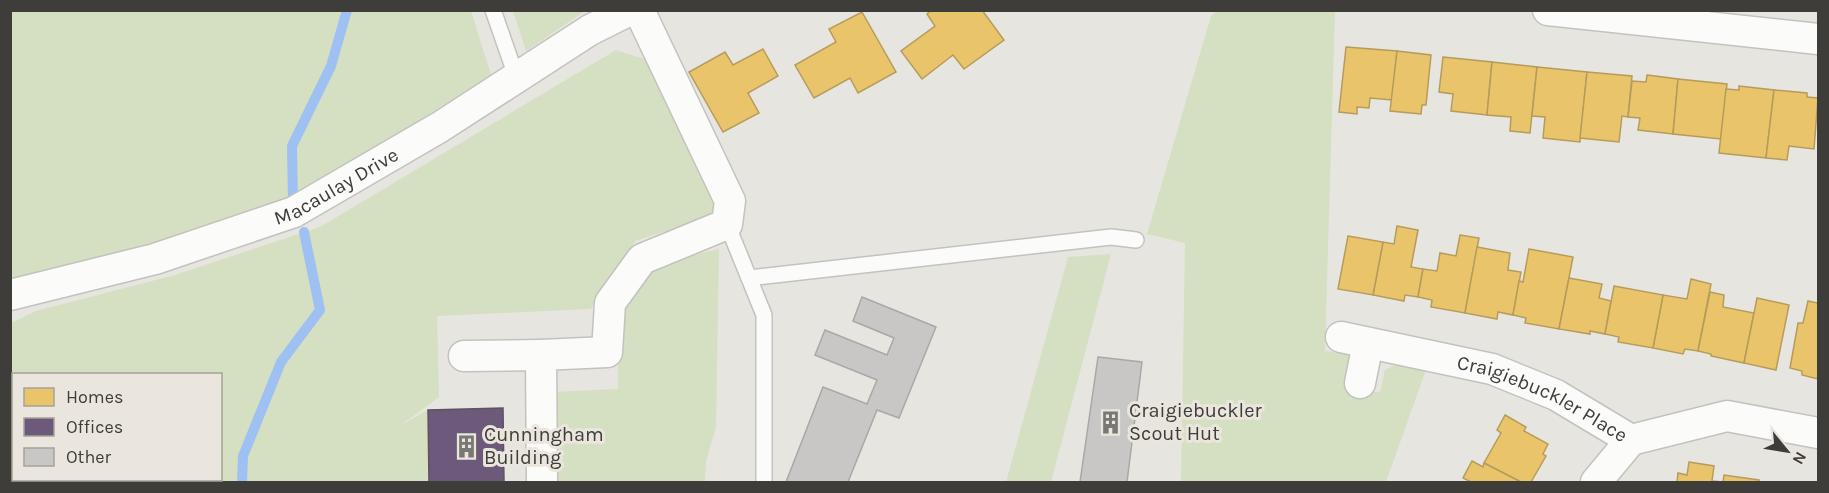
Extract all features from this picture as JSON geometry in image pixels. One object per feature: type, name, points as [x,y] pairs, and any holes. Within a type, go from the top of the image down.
[{"type":"street","name":"Macaulay Drive","points":[[10,295],[155,259],[294,212],[440,127],[590,30],[630,10]]},
{"type":"street","points":[[464,356],[608,351],[610,303],[642,259],[727,224],[730,201],[639,10]]},
{"type":"street","points":[[1548,10],[1818,39]]},
{"type":"street","name":"Craigiebuckler Place","points":[[1360,383],[1355,340],[1492,369],[1556,395],[1631,440],[1727,416],[1818,433]]},
{"type":"street","points":[[540,355],[543,483]]},
{"type":"street","points":[[1596,483],[1631,440]]},
{"type":"lane","points":[[494,10],[516,76]]},
{"type":"lane","points":[[727,224],[764,315],[764,483]]},
{"type":"lane","points":[[749,278],[1111,237],[1136,240]]},
{"type":"green space","points":[[513,10],[585,11],[526,51]]},
{"type":"green space","points":[[1218,10],[1335,11],[1325,351],[1349,353],[1357,370],[1355,390],[1380,392],[1385,370],[1403,360],[1428,364],[1386,482],[1181,482],[1185,243],[1147,234],[1211,16]]},
{"type":"green space","points":[[10,11],[471,11],[491,75],[293,200],[168,243],[11,279]]},
{"type":"green space","points":[[616,50],[647,60],[721,213],[635,241],[591,309],[437,316],[439,397],[401,425],[428,410],[429,482],[32,482],[222,481],[222,373],[12,373],[12,428],[11,323],[36,311],[175,275],[320,227]]},
{"type":"green space","points":[[719,249],[716,427],[706,461],[705,482],[553,482],[552,392],[618,389],[618,306],[645,266]]},
{"type":"green space","points":[[1111,254],[1051,482],[1006,482],[1068,257]]},
{"type":"building: Homes","points":[[931,10],[982,10],[1004,40],[964,69],[953,55],[922,79],[901,51],[935,26],[927,14]]},
{"type":"building: Homes","points":[[862,12],[896,72],[858,93],[850,78],[814,98],[795,65],[836,42],[829,29]]},
{"type":"building: Homes","points":[[1346,47],[1397,51],[1392,100],[1370,98],[1369,108],[1357,107],[1357,114],[1339,112]]},
{"type":"building: Homes","points":[[763,49],[778,76],[748,93],[759,113],[723,132],[689,72],[725,52],[733,65]]},
{"type":"building: Homes","points":[[1397,51],[1431,55],[1426,105],[1422,105],[1421,114],[1390,111]]},
{"type":"building: Homes","points":[[1443,57],[1492,62],[1487,115],[1451,111],[1453,94],[1439,92]]},
{"type":"building: Homes","points":[[1492,62],[1537,67],[1530,133],[1510,131],[1511,117],[1487,115]]},
{"type":"building: Homes","points":[[1537,67],[1587,72],[1580,142],[1543,138],[1545,117],[1532,116]]},
{"type":"building: Homes","points":[[1587,72],[1632,76],[1628,117],[1622,116],[1619,142],[1580,138]]},
{"type":"building: Homes","points":[[1647,75],[1678,79],[1673,134],[1638,130],[1640,118],[1628,117],[1632,81],[1646,82]]},
{"type":"building: Homes","points":[[1678,79],[1727,84],[1721,139],[1673,134]]},
{"type":"building: Homes","points":[[1739,86],[1774,90],[1766,158],[1719,153],[1726,89],[1739,90]]},
{"type":"building: Homes","points":[[1774,90],[1807,93],[1807,97],[1818,98],[1814,149],[1789,146],[1787,160],[1766,158]]},
{"type":"building: Homes","points":[[1397,226],[1418,230],[1411,267],[1423,269],[1418,297],[1405,295],[1404,301],[1373,295],[1383,242],[1394,244]]},
{"type":"building: Homes","points":[[1460,235],[1479,238],[1465,313],[1431,307],[1432,300],[1418,297],[1423,269],[1437,271],[1440,253],[1456,256]]},
{"type":"building: Homes","points":[[1348,236],[1383,242],[1373,295],[1338,289]]},
{"type":"building: Homes","points":[[1477,247],[1510,253],[1508,270],[1521,272],[1513,315],[1498,312],[1497,319],[1465,313]]},
{"type":"building: Homes","points":[[1529,249],[1573,257],[1559,329],[1525,323],[1526,318],[1513,315],[1519,281],[1523,282]]},
{"type":"building: Homes","points":[[1569,278],[1602,284],[1599,298],[1611,301],[1605,334],[1559,329]]},
{"type":"building: Homes","points":[[1691,279],[1711,284],[1698,351],[1685,349],[1683,354],[1653,348],[1663,295],[1687,299]]},
{"type":"building: Homes","points":[[1614,286],[1663,295],[1653,348],[1618,342],[1619,337],[1605,334]]},
{"type":"building: Homes","points":[[1710,292],[1724,295],[1723,307],[1754,313],[1744,363],[1698,351]]},
{"type":"building: Homes","points":[[1757,298],[1789,305],[1776,370],[1744,363]]},
{"type":"building: Homes","points":[[1808,301],[1818,303],[1818,379],[1802,375],[1802,371],[1790,368],[1798,323],[1803,323]]},
{"type":"building: Homes","points":[[1505,415],[1526,427],[1524,431],[1548,444],[1543,454],[1546,456],[1531,482],[1521,482],[1484,463],[1501,433],[1497,430]]},
{"type":"building: Homes","points":[[1472,461],[1483,467],[1484,463],[1521,482],[1471,482],[1463,478]]},
{"type":"building: Homes","points":[[1689,462],[1714,466],[1712,481],[1723,482],[1677,482],[1678,473],[1687,475]]},
{"type":"building: Homes","points":[[1724,475],[1759,480],[1759,482],[1723,482]]},
{"type":"building: Offices","name":"Cunningham Building","points":[[503,408],[504,482],[429,482],[428,410]]},
{"type":"building: Other","points":[[862,297],[936,327],[899,418],[877,410],[848,482],[786,482],[823,387],[867,404],[877,380],[815,355],[825,330],[887,355],[894,338],[853,321]]},
{"type":"building: Other","name":"Craigiebuckler Scout Hut","points":[[1098,357],[1142,362],[1127,482],[1080,482]]},
{"type":"waterway","points":[[293,200],[292,146],[331,66],[347,10]]},
{"type":"waterway","points":[[242,482],[243,456],[281,362],[320,310],[304,232]]},
{"type":"place","name":"Craigiebuckler Scout Hut","points":[[1111,422]]},
{"type":"place","name":"Cunningham Building","points":[[466,446]]}]
